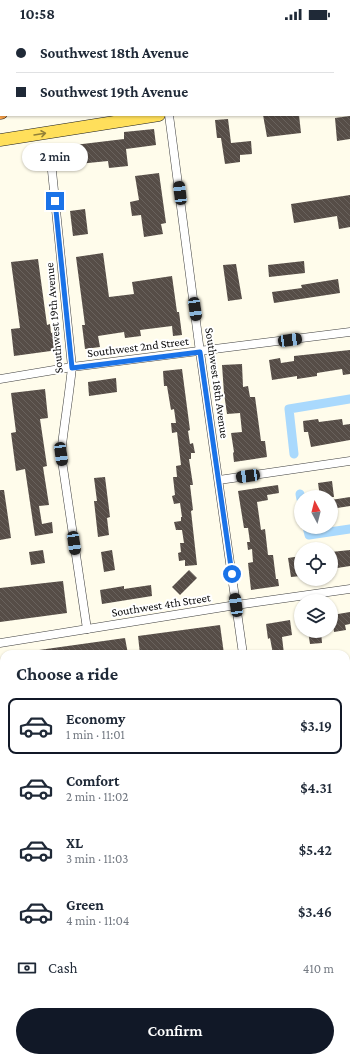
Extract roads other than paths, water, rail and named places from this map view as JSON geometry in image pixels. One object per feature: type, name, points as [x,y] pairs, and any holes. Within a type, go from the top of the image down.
[{"type":"main road","points":[[0,140],[153,116]]},
{"type":"street","name":"Southwest 18th Avenue","points":[[170,116],[200,352],[242,650]]},
{"type":"street","name":"Southwest 19th Avenue","points":[[52,171],[72,368],[61,454],[87,629]]},
{"type":"street","name":"Southwest 2nd Street","points":[[0,379],[72,368],[350,332]]},
{"type":"street","points":[[219,480],[350,461]]},
{"type":"street","name":"Southwest 4th Street","points":[[0,643],[236,605],[350,589]]},
{"type":"waterway","points":[[294,454],[289,409],[350,399]]},
{"type":"waterway","points":[[338,531],[350,529]]},
{"type":"waterway","points":[[309,534],[316,534]]}]
